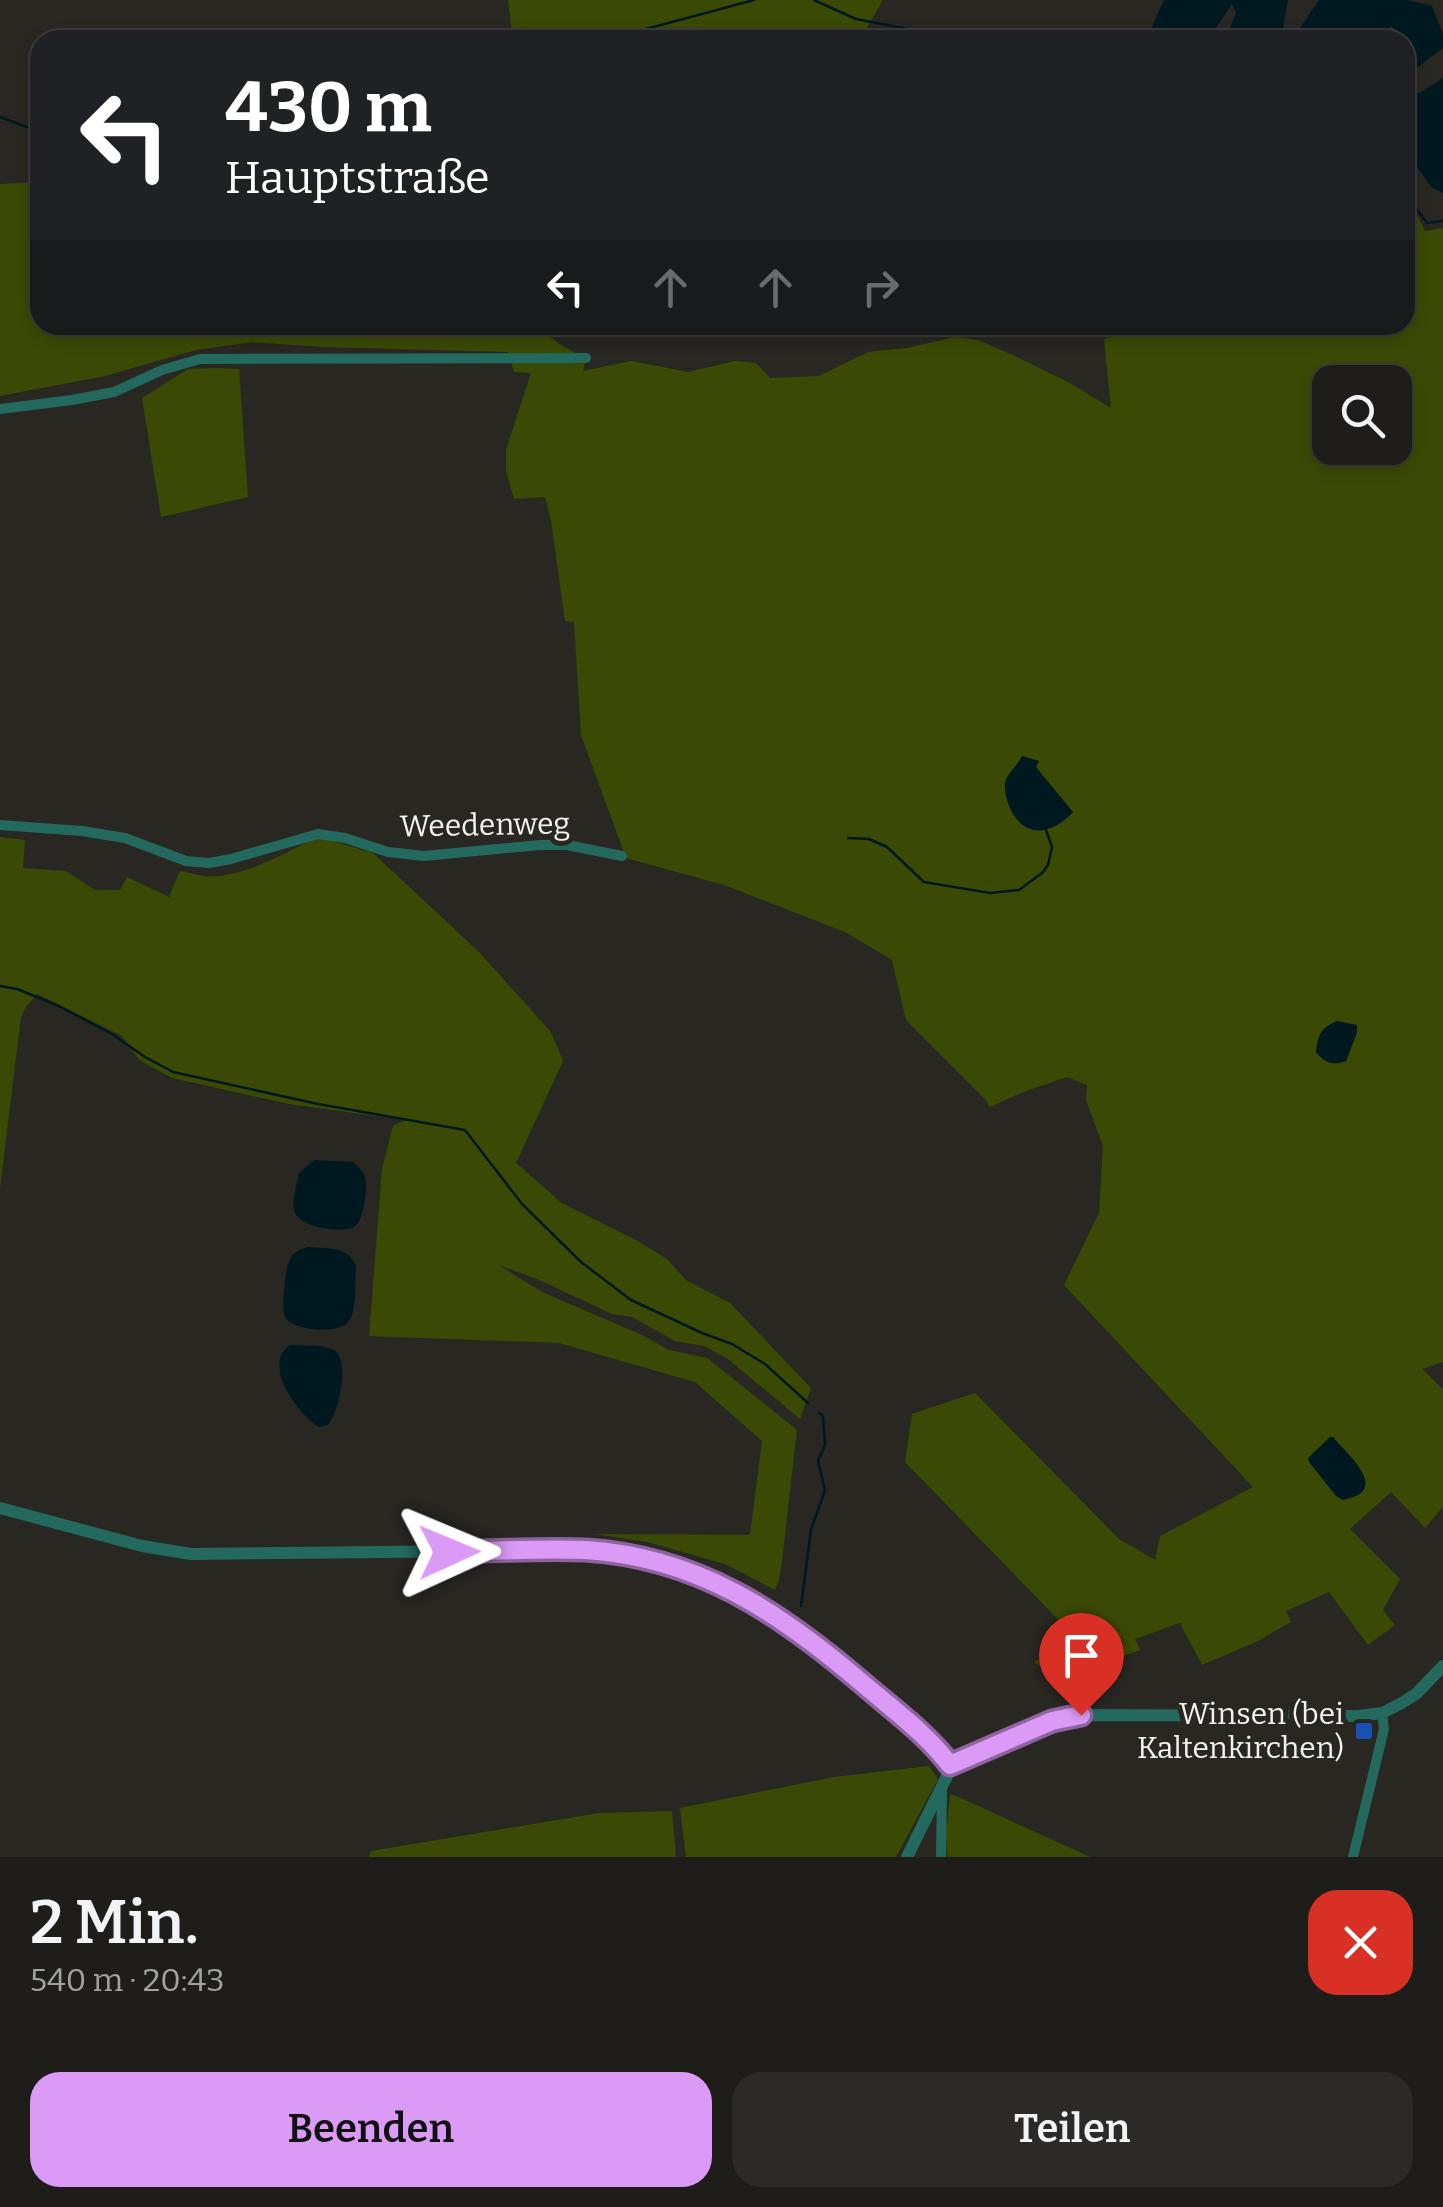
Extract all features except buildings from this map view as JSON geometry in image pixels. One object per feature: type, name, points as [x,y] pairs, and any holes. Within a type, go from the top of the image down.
[{"type":"street","points":[[0,409],[114,392],[200,358],[586,358]]},
{"type":"street","name":"Weedenweg","points":[[0,825],[125,838],[186,861],[209,863],[318,834],[406,855],[540,844],[622,856]]},
{"type":"street","points":[[0,1508],[142,1546],[191,1554],[584,1550],[666,1563],[724,1585],[812,1640],[950,1765]]},
{"type":"street","points":[[907,1857],[950,1765],[1052,1721],[1081,1715],[1334,1717],[1382,1712],[1416,1694],[1443,1666]]},
{"type":"street","points":[[1353,1857],[1384,1729],[1382,1712]]},
{"type":"street","points":[[940,1857],[942,1786]]},
{"type":"green space","points":[[508,0],[883,0],[866,30],[512,30]]},
{"type":"green space","points":[[30,182],[30,335],[548,335],[586,358],[583,371],[631,361],[688,372],[735,361],[756,363],[770,378],[819,376],[868,352],[954,337],[978,340],[1008,353],[1111,408],[1104,339],[1117,335],[1415,335],[1415,211],[1425,231],[1443,228],[1443,1362],[1422,1369],[1443,1389],[1443,1507],[1425,1528],[1391,1492],[1350,1529],[1400,1579],[1383,1610],[1395,1625],[1368,1645],[1329,1592],[1286,1611],[1291,1622],[1258,1641],[1202,1665],[1180,1623],[1135,1639],[1140,1650],[1056,1679],[1034,1662],[1076,1638],[905,1462],[912,1414],[975,1393],[1119,1539],[1155,1560],[1160,1536],[1253,1487],[1064,1285],[1099,1213],[1103,1146],[1086,1100],[1087,1085],[1067,1077],[990,1107],[906,1020],[892,960],[845,932],[724,885],[626,858],[581,735],[574,622],[565,621],[545,497],[514,499],[506,470],[506,450],[531,373],[514,372],[508,352],[252,342],[196,350],[105,376],[0,396],[0,184]]},
{"type":"green space","points":[[188,369],[239,369],[248,497],[161,517],[142,398]]},
{"type":"green space","points":[[0,837],[25,840],[23,868],[66,871],[95,890],[120,890],[127,877],[169,897],[180,871],[204,876],[232,874],[263,864],[318,837],[373,853],[479,952],[551,1032],[563,1061],[516,1163],[562,1203],[636,1240],[667,1259],[686,1280],[730,1303],[811,1388],[800,1419],[728,1359],[704,1346],[675,1341],[632,1317],[612,1314],[498,1265],[544,1293],[669,1350],[707,1358],[797,1430],[775,1590],[725,1564],[647,1542],[595,1534],[750,1535],[762,1441],[695,1382],[559,1343],[369,1336],[382,1169],[393,1126],[406,1120],[289,1104],[172,1078],[139,1060],[122,1036],[37,994],[21,1017],[0,1188]]},
{"type":"green space","points":[[929,1766],[938,1779],[896,1857],[686,1857],[680,1808],[834,1777]]},
{"type":"green space","points":[[950,1794],[963,1799],[1090,1857],[947,1857]]},
{"type":"green space","points":[[672,1811],[676,1857],[369,1857],[371,1851],[599,1813]]},
{"type":"water","points":[[1164,0],[1288,0],[1283,30],[1229,30],[1236,13],[1232,4],[1215,30],[1150,30]]},
{"type":"water","points":[[1319,0],[1407,0],[1432,6],[1443,34],[1443,48],[1415,69],[1415,30],[1395,30],[1391,26],[1386,30],[1299,30]]},
{"type":"water","points":[[1443,78],[1443,193],[1431,187],[1415,164],[1415,96]]},
{"type":"water","points":[[1022,756],[1039,761],[1036,767],[1073,812],[1050,828],[1027,827],[1010,807],[1005,783]]},
{"type":"water","points":[[1337,1021],[1357,1025],[1357,1033],[1346,1061],[1333,1063],[1316,1052],[1321,1032]]},
{"type":"water","points":[[314,1160],[353,1162],[364,1174],[365,1202],[354,1227],[322,1228],[305,1222],[295,1213],[299,1173]]},
{"type":"water","points":[[307,1247],[342,1251],[356,1266],[353,1310],[344,1325],[327,1330],[306,1328],[285,1317],[283,1298],[290,1258]]},
{"type":"water","points":[[290,1345],[322,1346],[338,1354],[342,1385],[328,1425],[319,1427],[311,1421],[286,1389],[279,1364]]},
{"type":"water","points":[[1330,1437],[1362,1473],[1364,1489],[1357,1496],[1343,1500],[1336,1496],[1309,1462],[1308,1458]]},
{"type":"waterway","points":[[642,30],[754,0]]},
{"type":"waterway","points":[[814,0],[856,19],[913,30]]},
{"type":"waterway","points":[[0,117],[30,128]]},
{"type":"waterway","points":[[1415,206],[1427,223],[1443,221]]},
{"type":"waterway","points":[[848,838],[869,839],[887,847],[924,882],[990,893],[1019,890],[1042,873],[1052,847],[1046,830]]},
{"type":"waterway","points":[[0,986],[59,1006],[173,1072],[318,1104],[465,1130],[522,1204],[581,1262],[631,1300],[732,1344],[765,1364],[808,1403]]},
{"type":"waterway","points":[[801,1606],[811,1530],[825,1490],[818,1461],[825,1445],[823,1416],[819,1413]]},
{"type":"place","name":"Winsen (bei Kaltenkirchen)","points":[[1364,1731]]},
{"type":"route","points":[[449,1552],[584,1550],[628,1555],[666,1563],[724,1585],[812,1640],[950,1765],[1052,1721],[1081,1715]]}]
